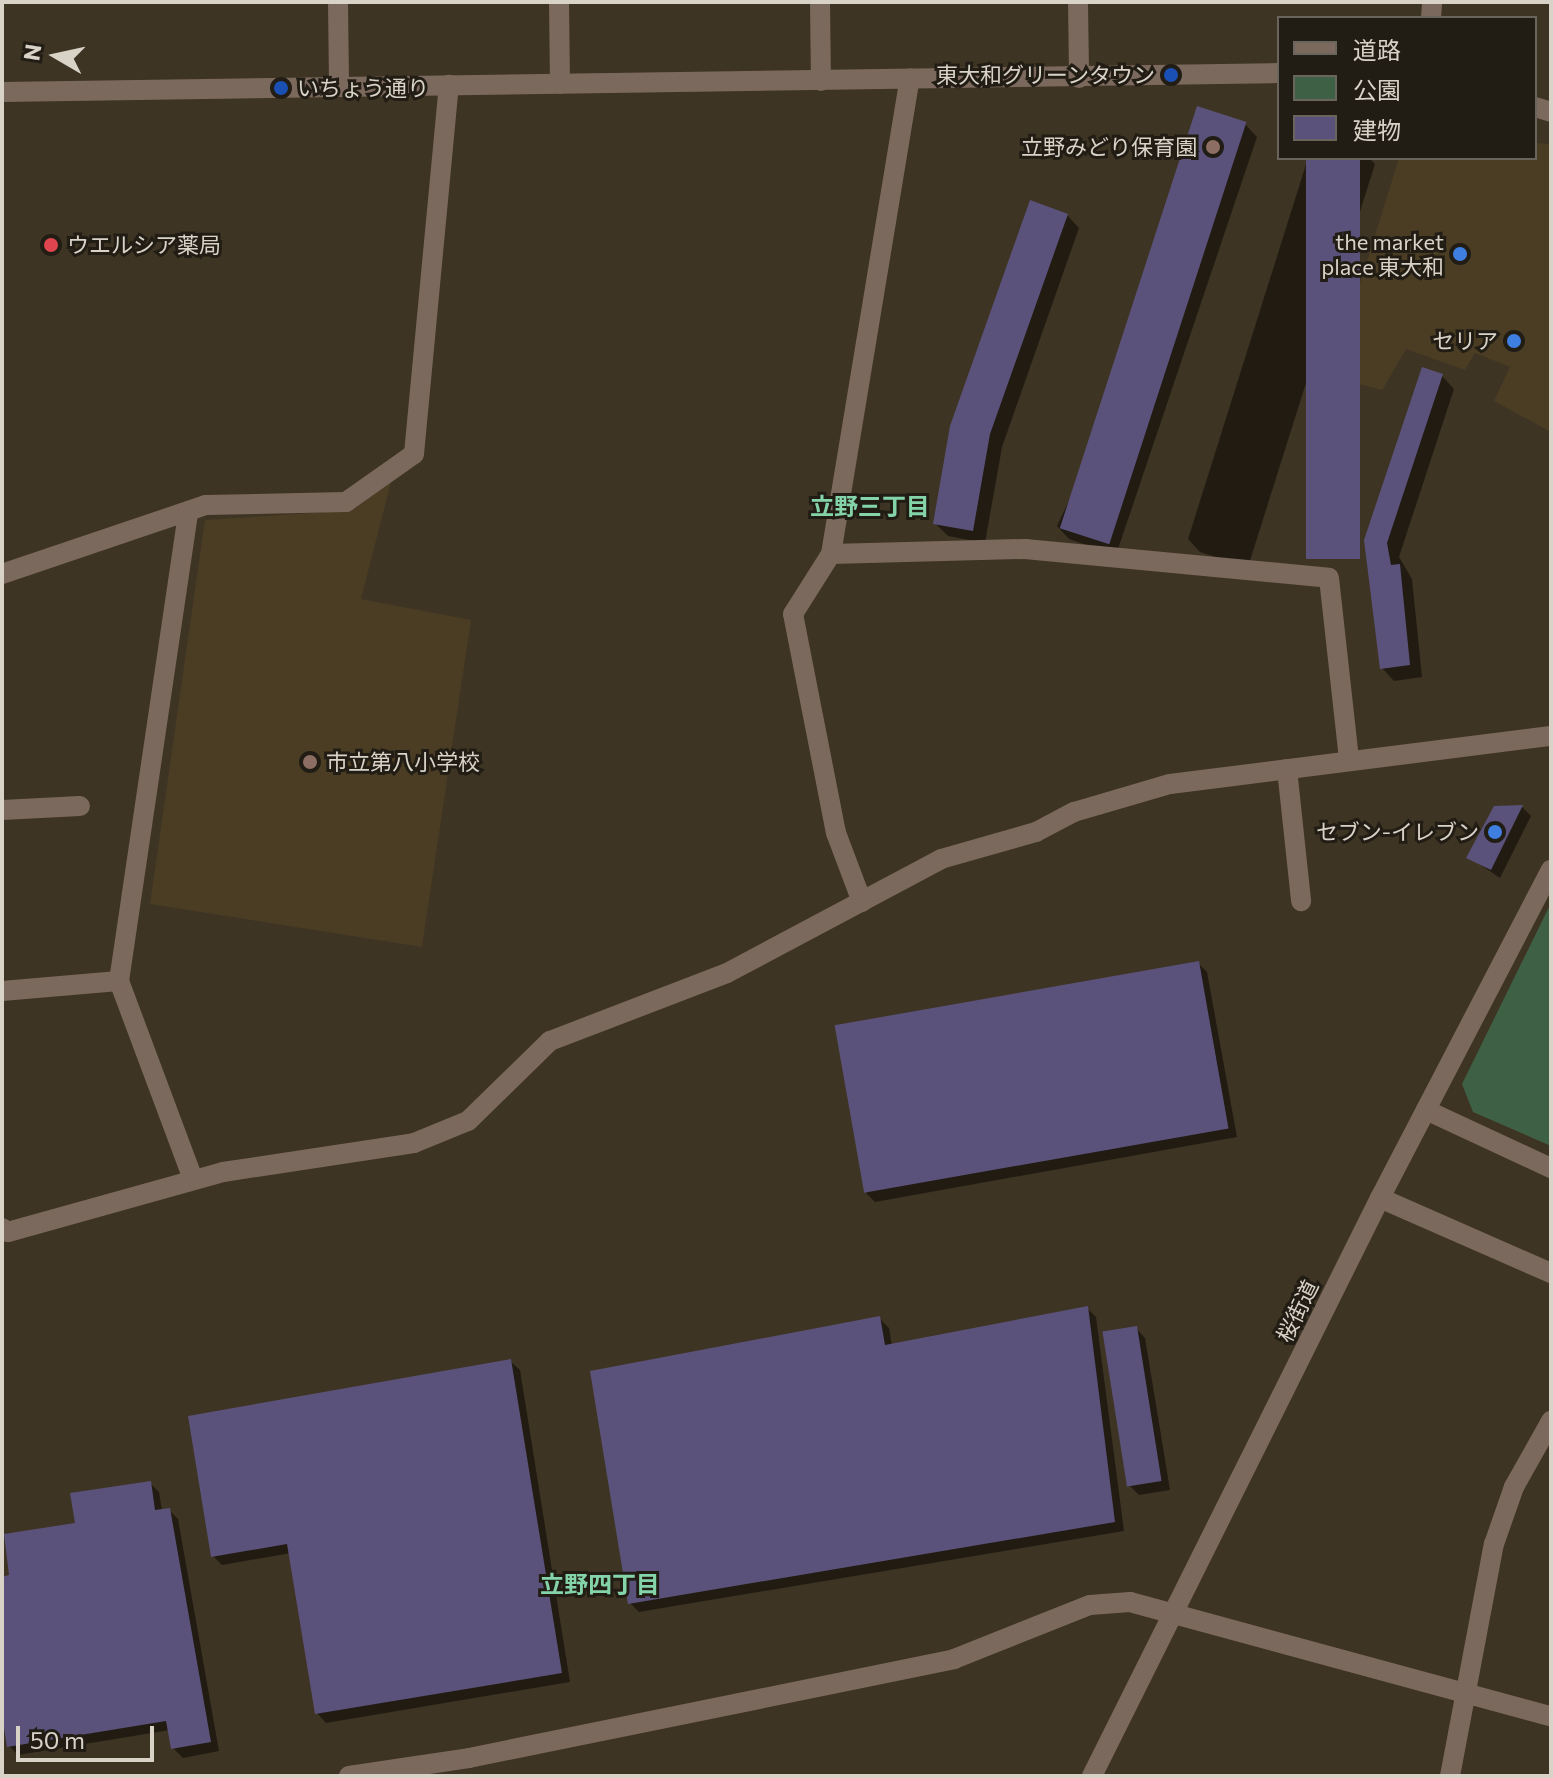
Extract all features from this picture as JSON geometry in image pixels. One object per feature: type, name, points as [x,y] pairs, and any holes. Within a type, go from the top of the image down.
[{"type":"street","points":[[338,2],[339,87]]},
{"type":"street","points":[[559,2],[560,84]]},
{"type":"street","points":[[820,2],[821,81]]},
{"type":"street","points":[[1078,2],[1079,78]]},
{"type":"street","points":[[2,92],[1277,73]]},
{"type":"street","points":[[862,902],[836,833],[793,614],[831,554],[910,79]]},
{"type":"street","points":[[2,574],[206,505],[346,502],[414,454],[449,85]]},
{"type":"street","points":[[188,511],[119,981],[193,1179]]},
{"type":"street","points":[[831,554],[1025,549],[1329,578],[1349,759]]},
{"type":"street","points":[[2,1228],[8,1232],[193,1179],[414,1143],[468,1121],[550,1041],[727,973],[781,940],[862,902],[941,859],[1036,832],[1074,812],[1170,784],[1349,759],[1551,736]]},
{"type":"street","points":[[1287,769],[1301,901]]},
{"type":"street","points":[[2,810],[80,806]]},
{"type":"street","name":"桜街道","points":[[1092,1776],[1380,1198],[1551,870]]},
{"type":"street","points":[[2,991],[119,981]]},
{"type":"street","points":[[1426,1110],[1551,1168]]},
{"type":"street","points":[[1380,1198],[1551,1273]]},
{"type":"street","points":[[1450,1776],[1463,1694],[1494,1544],[1514,1487],[1551,1421]]},
{"type":"street","points":[[349,1776],[473,1767],[954,1659],[1090,1605],[1130,1602],[1174,1610],[1463,1694],[1551,1716]]},
{"type":"shaded area","name":"the market place 東大和","points":[[1537,143],[1551,144],[1551,432],[1494,401],[1510,367],[1475,353],[1465,370],[1406,349],[1382,390],[1331,377],[1398,160],[1537,160]]},
{"type":"shaded area","name":"市立第八小学校","points":[[391,482],[361,599],[471,620],[422,947],[150,904],[205,520],[343,511]]},
{"type":"green space","points":[[1551,903],[1551,1146],[1473,1112],[1462,1084]]},
{"type":"building","points":[[1197,106],[1246,122],[1109,544],[1060,528]]},
{"type":"building","points":[[1306,160],[1360,160],[1360,559],[1306,559]]},
{"type":"building","points":[[1030,200],[1068,214],[990,434],[973,531],[933,524],[950,426]]},
{"type":"building","points":[[1422,367],[1443,374],[1387,543],[1391,565],[1400,564],[1410,665],[1380,669],[1364,540]]},
{"type":"building","name":"セブン-イレブン","points":[[1523,805],[1491,870],[1466,858],[1494,806]]},
{"type":"building","points":[[1199,961],[1229,1128],[864,1193],[835,1025]]},
{"type":"building","points":[[1088,1306],[1115,1522],[628,1604],[590,1371],[880,1316],[885,1345]]},
{"type":"building","points":[[1137,1326],[1162,1481],[1127,1487],[1102,1331]]},
{"type":"building","points":[[511,1359],[562,1673],[315,1714],[287,1544],[211,1557],[188,1416]]},
{"type":"building","points":[[151,1481],[155,1510],[170,1508],[211,1742],[171,1749],[166,1721],[7,1747],[2,1715],[2,1577],[9,1575],[4,1534],[75,1523],[70,1493]]},
{"type":"place","name":"東大和グリーンタウン","points":[[1171,75]]},
{"type":"place","name":"いちょう通り","points":[[281,88]]},
{"type":"place","name":"立野みどり保育園","points":[[1213,147]]},
{"type":"place","name":"ウエルシア薬局","points":[[51,245]]},
{"type":"place","name":"the market place 東大和","points":[[1460,254]]},
{"type":"place","name":"セリア","points":[[1514,341]]},
{"type":"place","name":"市立第八小学校","points":[[310,762]]},
{"type":"place","name":"セブン-イレブン","points":[[1495,832]]},
{"type":"district","name":"立野三丁目","points":[[870,506]]},
{"type":"district","name":"立野四丁目","points":[[600,1584]]}]
